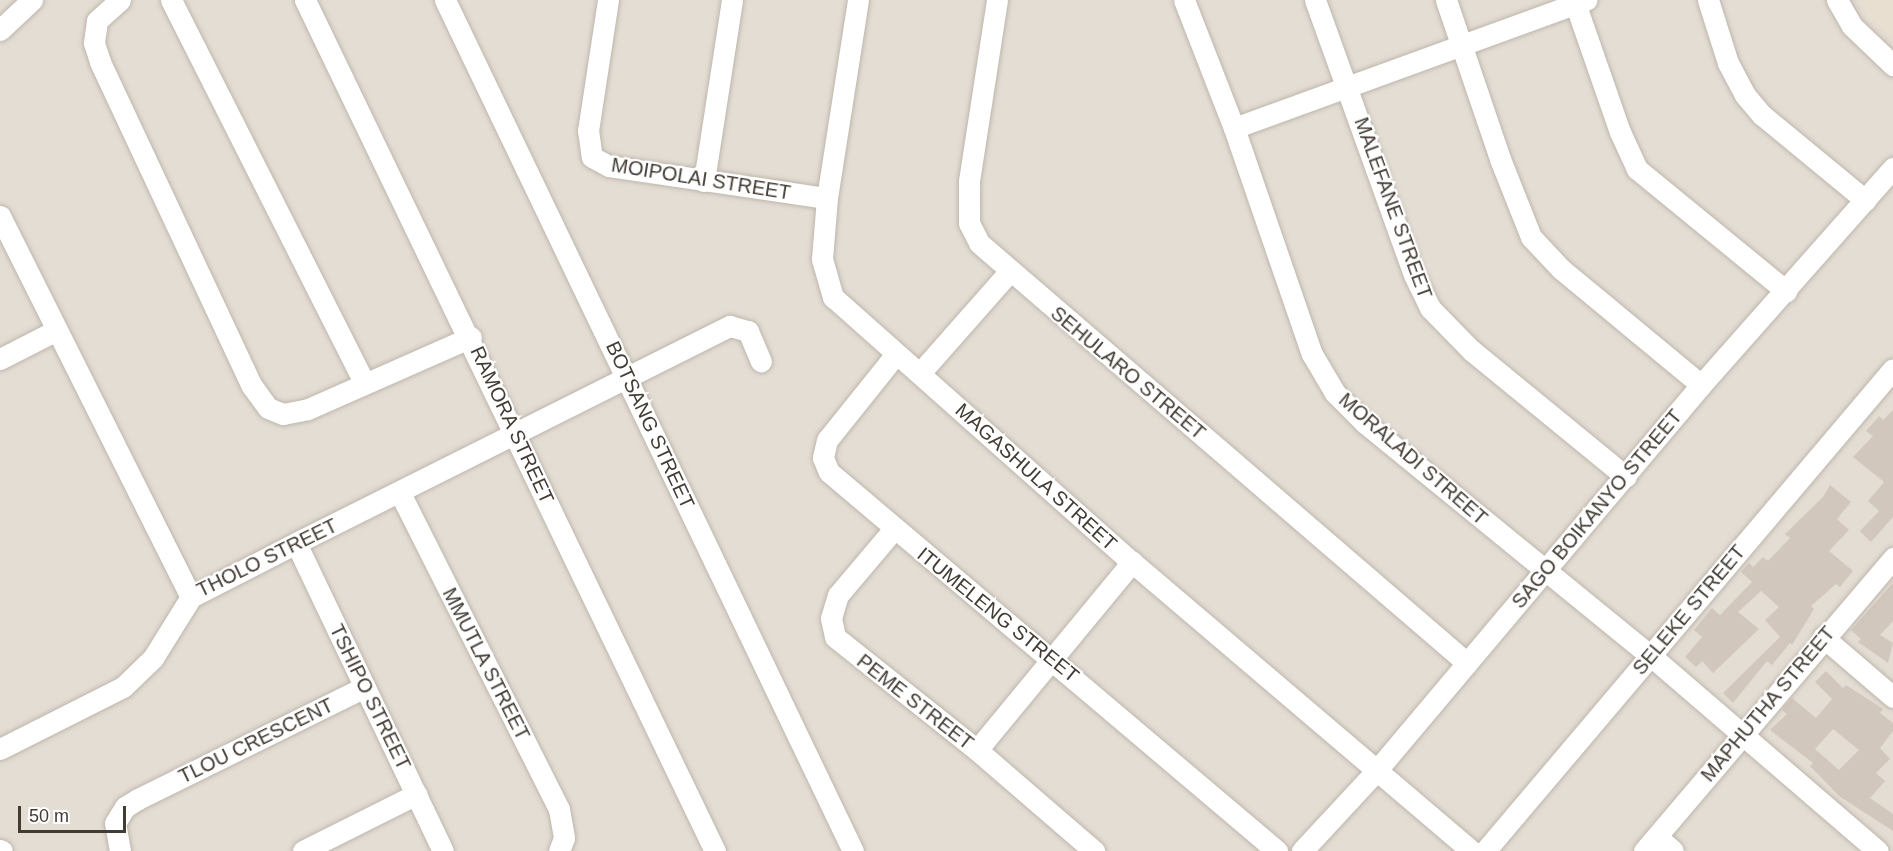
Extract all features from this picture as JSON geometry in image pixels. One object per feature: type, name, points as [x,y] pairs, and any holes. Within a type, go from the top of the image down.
[{"type":"street","points":[[0,30],[32,0]]},
{"type":"street","points":[[120,0],[97,21],[94,42],[100,62],[260,400],[275,412],[291,414],[471,337]]},
{"type":"street","points":[[171,0],[364,381]]},
{"type":"street","name":"RAMORA STREET","points":[[305,0],[471,337],[715,851]]},
{"type":"street","name":"BOTSANG STREET","points":[[445,0],[853,851]]},
{"type":"street","name":"MOIPOLAI STREET","points":[[608,0],[588,130],[589,153],[609,166],[827,198]]},
{"type":"street","points":[[704,181],[732,0]]},
{"type":"street","name":"MAGASHULA STREET","points":[[858,0],[827,198],[822,260],[827,285],[842,308],[920,373],[1132,562],[1471,851]]},
{"type":"street","name":"SEHULARO STREET","points":[[997,0],[967,209],[975,237],[1009,272],[1467,663]]},
{"type":"street","name":"MORALADI STREET","points":[[1184,0],[1234,128],[1296,309],[1326,380],[1365,423],[1650,656],[1878,851]]},
{"type":"street","name":"MALEFANE STREET","points":[[1315,0],[1350,87],[1414,275],[1430,308],[1471,351],[1626,477]]},
{"type":"street","points":[[1446,0],[1522,220],[1537,246],[1701,385]]},
{"type":"street","points":[[1708,0],[1728,63],[1745,95],[1762,115],[1865,200]]},
{"type":"street","points":[[1838,0],[1852,26],[1893,65]]},
{"type":"street","points":[[1234,128],[1463,46],[1579,1],[1637,169],[1786,291]]},
{"type":"street","name":"SAGO BOIKANYO STREET","points":[[1302,851],[1377,770],[1626,477],[1701,385],[1893,168]]},
{"type":"street","name":"THOLO STREET","points":[[0,216],[191,597],[730,326],[748,332],[761,361]]},
{"type":"street","points":[[920,373],[1009,272]]},
{"type":"street","points":[[0,359],[57,330]]},
{"type":"street","name":"ITUMELENG STREET","points":[[896,354],[834,430],[823,450],[830,472],[893,530],[1050,657],[1277,851]]},
{"type":"street","name":"SELEKE STREET","points":[[1485,851],[1893,369]]},
{"type":"street","name":"MMUTLA STREET","points":[[400,493],[559,809],[561,845]]},
{"type":"street","name":"PEME STREET","points":[[893,530],[838,595],[832,629],[871,669],[977,750],[1094,851]]},
{"type":"street","name":"TSHIPO STREET","points":[[296,543],[443,851]]},
{"type":"street","name":"MAPHUTHA STREET","points":[[1651,844],[1893,558]]},
{"type":"street","points":[[977,750],[1050,657],[1132,562]]},
{"type":"street","points":[[0,749],[132,681],[153,658],[191,597]]},
{"type":"street","points":[[1823,638],[1893,697]]},
{"type":"street","name":"TLOU CRESCENT","points":[[120,851],[115,823],[125,807],[365,687]]},
{"type":"street","points":[[303,851],[417,794]]},
{"type":"street","points":[[1651,844],[1673,851]]},
{"type":"shaded area","points":[[0,0],[1893,0],[1893,851],[0,851]]},
{"type":"shaded area","points":[[1860,0],[1893,0],[1893,40],[1866,16]]},
{"type":"building","points":[[1893,410],[1893,517],[1871,542],[1860,531],[1879,511],[1868,501],[1884,482],[1853,457],[1873,436],[1866,431],[1879,416],[1883,420]]},
{"type":"building","points":[[1830,485],[1851,502],[1837,519],[1849,530],[1829,551],[1853,571],[1840,587],[1836,584],[1811,606],[1814,609],[1792,645],[1790,643],[1772,665],[1767,661],[1733,703],[1723,693],[1780,637],[1765,620],[1779,607],[1761,591],[1738,612],[1759,629],[1713,673],[1702,661],[1696,667],[1685,657],[1702,637],[1694,630],[1712,608],[1720,615],[1752,582],[1741,572],[1749,563],[1753,567],[1763,557],[1768,561],[1790,538],[1785,534],[1823,497]]},
{"type":"building","points":[[1893,583],[1893,621],[1880,635],[1893,643],[1888,663],[1858,642],[1861,639],[1851,630]]},
{"type":"building","points":[[1826,671],[1843,688],[1846,685],[1883,709],[1880,713],[1893,723],[1893,731],[1880,748],[1890,759],[1876,773],[1885,781],[1870,798],[1893,814],[1893,831],[1839,796],[1810,766],[1813,763],[1770,730],[1787,714],[1782,710],[1792,698],[1816,718],[1832,699],[1815,682]],"holes":[[[1833,729],[1859,750],[1839,770],[1815,749]]]}]
